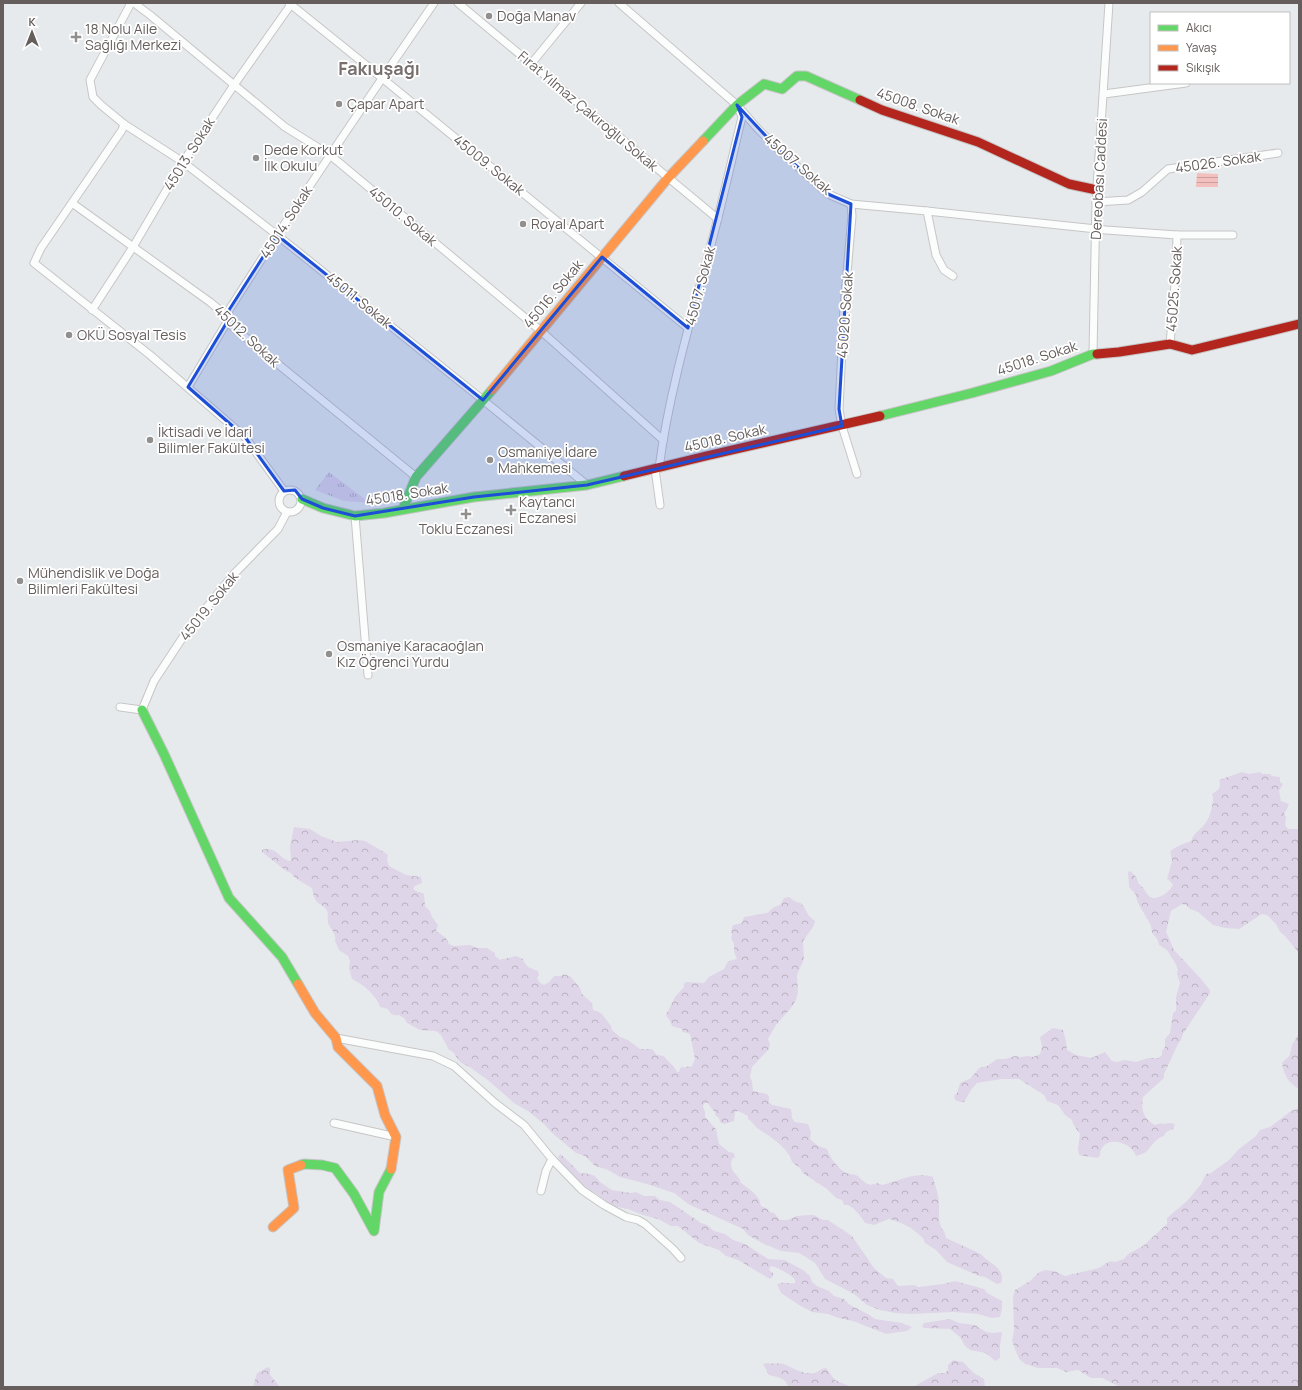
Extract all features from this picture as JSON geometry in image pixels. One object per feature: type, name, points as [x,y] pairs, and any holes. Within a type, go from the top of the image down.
[{"type":"street","name":"45010. Sokak","points":[[133,3],[150,15],[285,127],[330,155],[541,331],[663,440]]},
{"type":"street","name":"45011. Sokak","points":[[133,3],[90,80],[94,98],[124,124],[183,162],[277,235],[587,485]]},
{"type":"street","name":"45014. Sokak","points":[[188,387],[227,322],[229,310],[277,235],[434,3]]},
{"type":"street","name":"Fırat Yılmaz Çakıroğlu Sokak","points":[[458,3],[718,219]]},
{"type":"street","points":[[531,64],[580,3]]},
{"type":"street","name":"45007. Sokak","points":[[619,3],[737,105],[779,150],[828,194],[851,204],[1095,228]]},
{"type":"street","name":"Dereobası Caddesi","points":[[1093,354],[1096,202],[1109,3]]},
{"type":"street","name":"45013. Sokak","points":[[92,310],[133,247],[183,162],[234,85],[291,4]]},
{"type":"street","name":"45009. Sokak","points":[[291,4],[688,328]]},
{"type":"street","name":"45008. Sokak","points":[[737,105],[764,84],[782,88],[797,76],[806,76],[882,110],[978,142],[1069,184],[1097,190]]},
{"type":"street","points":[[1104,94],[1179,84]]},
{"type":"street","name":"45016. Sokak","points":[[403,509],[416,477],[483,400],[668,178],[737,105]]},
{"type":"street","name":"45017. Sokak","points":[[660,505],[657,469],[688,328],[718,219],[742,117],[737,105]]},
{"type":"street","points":[[124,124],[122,130],[42,248],[34,263],[150,355],[245,437],[284,491]]},
{"type":"street","name":"45026. Sokak","points":[[1096,202],[1128,200],[1142,192],[1168,169],[1278,153]]},
{"type":"street","name":"45012. Sokak","points":[[72,204],[210,302],[222,312],[227,322],[416,477]]},
{"type":"street","name":"45020. Sokak","points":[[851,204],[852,216],[844,306],[839,409],[842,426],[857,474]]},
{"type":"street","points":[[926,211],[936,255],[944,270],[953,276]]},
{"type":"street","name":"45025. Sokak","points":[[1095,228],[1177,235],[1234,235]]},
{"type":"street","name":"45025. Sokak","points":[[1170,344],[1176,272],[1177,235]]},
{"type":"street","points":[[1170,344],[1192,350],[1299,324]]},
{"type":"street","name":"45018. Sokak","points":[[302,499],[323,508],[355,516],[474,497],[587,485],[706,456],[842,426],[979,391],[1051,370],[1093,354],[1119,352],[1170,344]]},
{"type":"street","points":[[288,490],[295,490],[302,499],[298,509],[291,512],[284,510],[280,504],[280,497],[284,491],[288,490]]},
{"type":"street","name":"45019. Sokak","points":[[142,710],[154,680],[185,634],[234,574],[278,529],[287,512]]},
{"type":"street","name":"45018. Sokak","points":[[355,516],[368,675]]},
{"type":"street","points":[[120,707],[142,710],[164,754],[229,898],[282,957],[315,1013],[336,1038],[338,1048],[377,1086],[385,1115],[396,1137],[391,1172],[379,1192],[374,1231],[354,1194],[335,1168],[322,1165],[304,1164],[288,1170],[294,1208],[273,1227]]},
{"type":"street","points":[[336,1038],[433,1056],[454,1066],[524,1125],[552,1159],[582,1190],[604,1205],[645,1224],[673,1249],[680,1258]]},
{"type":"street","points":[[334,1123],[396,1137]]},
{"type":"street","points":[[541,1191],[546,1171],[552,1159]]},
{"type":"highlighted area","points":[[737,105],[779,150],[828,194],[851,204],[839,409],[842,426],[587,485],[474,497],[355,516],[323,508],[302,499],[295,490],[284,491],[245,437],[188,387],[227,322],[229,310],[277,235],[483,400],[602,257],[688,328],[742,117]]},
{"type":"green space","points":[[329,472],[370,503],[344,501],[315,490]]},
{"type":"green space","points":[[1242,772],[1249,774],[1260,772],[1262,774],[1270,774],[1272,776],[1280,777],[1280,782],[1283,784],[1279,791],[1281,801],[1289,804],[1284,813],[1286,817],[1285,825],[1288,829],[1299,829],[1299,953],[1267,915],[1262,914],[1239,929],[1213,925],[1198,912],[1190,909],[1186,905],[1182,904],[1171,911],[1166,932],[1174,950],[1210,990],[1210,993],[1183,1034],[1164,1074],[1164,1078],[1143,1097],[1142,1106],[1145,1117],[1155,1125],[1161,1123],[1175,1124],[1173,1129],[1166,1132],[1164,1136],[1157,1140],[1144,1153],[1136,1156],[1133,1150],[1128,1146],[1122,1143],[1110,1142],[1101,1149],[1100,1156],[1097,1158],[1079,1155],[1078,1149],[1080,1134],[1072,1120],[1065,1115],[1058,1105],[1047,1101],[1044,1095],[1019,1079],[1002,1079],[977,1083],[964,1102],[955,1100],[954,1096],[957,1093],[960,1083],[971,1078],[979,1068],[987,1066],[997,1059],[1005,1059],[1015,1056],[1033,1057],[1040,1054],[1042,1047],[1040,1037],[1053,1028],[1063,1030],[1067,1050],[1076,1055],[1091,1058],[1105,1052],[1112,1061],[1117,1062],[1125,1060],[1136,1062],[1148,1058],[1158,1058],[1162,1055],[1162,1051],[1165,1047],[1165,1039],[1170,1033],[1173,1013],[1176,1011],[1176,997],[1180,983],[1177,974],[1178,968],[1167,950],[1159,945],[1152,933],[1151,925],[1136,898],[1136,895],[1129,887],[1128,872],[1130,871],[1134,875],[1138,883],[1150,897],[1156,898],[1167,892],[1173,885],[1167,879],[1172,861],[1170,851],[1191,841],[1207,821],[1213,804],[1212,794],[1219,789],[1219,780]]},
{"type":"green space","points":[[294,827],[310,829],[321,836],[337,842],[358,840],[365,841],[384,852],[388,855],[387,860],[389,866],[406,875],[421,877],[422,883],[415,886],[413,889],[424,894],[425,906],[430,911],[432,917],[438,925],[436,931],[446,938],[449,944],[454,946],[470,945],[477,948],[487,948],[495,953],[495,956],[500,960],[516,956],[523,959],[525,964],[538,971],[539,975],[537,978],[540,983],[544,985],[554,976],[561,976],[563,974],[570,976],[580,988],[582,994],[592,1003],[593,1010],[602,1014],[611,1026],[612,1030],[620,1037],[628,1040],[640,1049],[652,1049],[657,1055],[664,1056],[677,1072],[679,1072],[680,1068],[692,1066],[695,1059],[690,1034],[683,1032],[682,1029],[672,1026],[666,1015],[675,997],[684,987],[684,984],[686,982],[704,983],[709,977],[724,969],[728,961],[737,959],[734,952],[734,944],[731,938],[731,931],[733,925],[742,923],[744,917],[767,913],[774,907],[780,905],[784,898],[789,897],[796,902],[801,903],[809,916],[815,921],[813,927],[803,941],[804,959],[797,975],[798,992],[796,1000],[776,1025],[768,1039],[770,1044],[769,1049],[752,1067],[750,1077],[753,1091],[767,1094],[769,1097],[769,1102],[772,1105],[791,1109],[792,1118],[795,1122],[808,1124],[811,1132],[810,1139],[818,1146],[827,1149],[832,1159],[840,1169],[846,1173],[858,1176],[866,1183],[871,1185],[877,1183],[882,1185],[907,1177],[927,1175],[933,1177],[939,1198],[940,1224],[946,1238],[981,1254],[999,1270],[1002,1278],[1001,1283],[997,1284],[985,1277],[979,1276],[947,1262],[936,1250],[925,1243],[923,1238],[911,1228],[901,1223],[889,1219],[874,1225],[865,1223],[853,1208],[849,1205],[844,1205],[842,1200],[836,1198],[827,1189],[802,1172],[800,1168],[792,1162],[784,1148],[751,1122],[748,1119],[748,1116],[738,1111],[735,1112],[734,1121],[724,1124],[720,1122],[719,1118],[715,1115],[715,1112],[708,1103],[705,1103],[703,1106],[705,1117],[716,1129],[719,1144],[729,1152],[734,1153],[735,1157],[732,1159],[731,1167],[741,1183],[752,1191],[759,1199],[761,1206],[774,1213],[780,1220],[788,1220],[796,1216],[814,1215],[823,1220],[828,1220],[852,1236],[874,1268],[886,1278],[893,1279],[898,1286],[915,1285],[918,1287],[955,1281],[984,1289],[987,1293],[1002,1301],[1000,1317],[992,1318],[978,1314],[954,1312],[911,1314],[895,1313],[880,1310],[867,1305],[854,1294],[825,1279],[815,1263],[799,1253],[781,1251],[762,1243],[748,1235],[743,1229],[688,1204],[674,1193],[620,1177],[608,1170],[595,1166],[585,1156],[576,1153],[528,1111],[514,1103],[489,1081],[460,1062],[453,1052],[449,1050],[441,1035],[436,1031],[420,1030],[407,1023],[404,1018],[399,1015],[392,1015],[388,1009],[380,1007],[376,998],[369,991],[352,979],[348,956],[339,950],[335,941],[335,935],[328,924],[327,910],[318,903],[313,894],[312,888],[297,879],[262,852],[262,850],[267,849],[275,851],[284,859],[291,861],[290,846]]},
{"type":"green space","points":[[1299,1033],[1299,1089],[1287,1078],[1282,1063],[1290,1055],[1292,1045]]},
{"type":"green space","points":[[1299,1108],[1299,1387],[1120,1387],[1102,1378],[1091,1378],[1078,1370],[1066,1372],[1057,1368],[1038,1368],[1025,1364],[1019,1359],[1012,1341],[1014,1331],[1013,1297],[1015,1290],[1030,1281],[1039,1272],[1046,1270],[1054,1271],[1065,1276],[1099,1268],[1110,1261],[1115,1262],[1124,1259],[1128,1254],[1143,1246],[1167,1224],[1167,1218],[1188,1200],[1201,1184],[1206,1174],[1211,1173],[1229,1160],[1239,1149],[1256,1136],[1260,1130],[1270,1127],[1291,1111]]},
{"type":"green space","points":[[560,1154],[580,1173],[595,1176],[600,1182],[612,1190],[631,1193],[636,1192],[644,1196],[655,1196],[660,1200],[670,1202],[714,1231],[725,1234],[733,1240],[745,1244],[768,1259],[785,1260],[803,1270],[810,1276],[812,1282],[817,1286],[829,1291],[834,1296],[844,1299],[850,1305],[875,1319],[902,1323],[912,1327],[907,1331],[886,1334],[853,1321],[828,1314],[812,1312],[781,1293],[777,1284],[795,1283],[795,1280],[788,1274],[771,1266],[769,1270],[773,1273],[773,1276],[770,1279],[738,1260],[726,1256],[719,1250],[699,1243],[678,1226],[671,1226],[658,1219],[628,1209],[612,1206],[597,1194],[586,1189],[563,1166],[558,1157]]},
{"type":"green space","points":[[950,1319],[959,1323],[975,1325],[986,1332],[1002,1332],[1000,1358],[995,1361],[986,1353],[970,1350],[965,1346],[960,1337],[950,1329],[924,1328],[922,1326],[924,1323]]},
{"type":"green space","points":[[953,1360],[963,1362],[974,1373],[984,1379],[985,1387],[913,1387],[938,1373],[945,1373],[948,1370],[948,1365]]},
{"type":"green space","points":[[763,1364],[784,1364],[806,1373],[816,1372],[826,1368],[835,1380],[851,1387],[788,1387],[783,1380],[769,1375]]},
{"type":"green space","points":[[268,1367],[270,1368],[270,1375],[280,1387],[253,1387],[257,1373]]},
{"type":"shaded area","points":[[1197,173],[1218,174],[1218,187],[1196,187]]},
{"type":"traffic: fast","points":[[703,141],[737,105],[764,84],[782,89],[797,76],[806,76],[860,100]]},
{"type":"traffic: fast","points":[[880,416],[1051,371],[1093,354],[1097,354]]},
{"type":"traffic: fast","points":[[403,509],[416,477],[492,390]]},
{"type":"traffic: fast","points":[[302,499],[323,508],[355,516],[384,513],[474,497],[587,485],[624,476]]},
{"type":"traffic: fast","points":[[142,710],[164,754],[229,898],[282,957],[298,984]]},
{"type":"traffic: fast","points":[[301,1165],[322,1165],[335,1168],[354,1194],[374,1231],[379,1192],[391,1169]]},
{"type":"traffic: slow","points":[[492,390],[668,178],[703,141]]},
{"type":"traffic: slow","points":[[298,984],[315,1013],[336,1038],[338,1047],[377,1086],[385,1115],[396,1137],[391,1169]]},
{"type":"traffic: slow","points":[[273,1227],[294,1208],[288,1170],[301,1165]]},
{"type":"traffic: jam","points":[[860,100],[882,110],[978,142],[1069,184],[1097,190]]},
{"type":"traffic: jam","points":[[1097,354],[1170,344],[1192,350],[1299,324]]},
{"type":"traffic: jam","points":[[624,476],[880,416]]},
{"type":"place","name":"Doğa Manav","points":[[489,16]]},
{"type":"place","name":"18 Nolu Aile Sağlığı Merkezi","points":[[76,37]]},
{"type":"place","name":"Çapar Apart","points":[[339,104]]},
{"type":"place","name":"Dede Korkut İlk Okulu","points":[[256,158]]},
{"type":"place","name":"Royal Apart","points":[[523,224]]},
{"type":"place","name":"OKÜ Sosyal Tesis","points":[[69,335]]},
{"type":"place","name":"İktisadi ve İdari Bilimler Fakültesi","points":[[150,440]]},
{"type":"place","name":"Osmaniye İdare Mahkemesi","points":[[490,460]]},
{"type":"place","name":"Kaytancı Eczanesi","points":[[511,510]]},
{"type":"place","name":"Toklu Eczanesi","points":[[466,514]]},
{"type":"place","name":"Mühendislik ve Doğa Bilimleri Fakültesi","points":[[20,581]]},
{"type":"place","name":"Osmaniye Karacaoğlan Kız Öğrenci Yurdu","points":[[329,654]]},
{"type":"district","name":"Fakıuşağı","points":[[379,69]]}]
